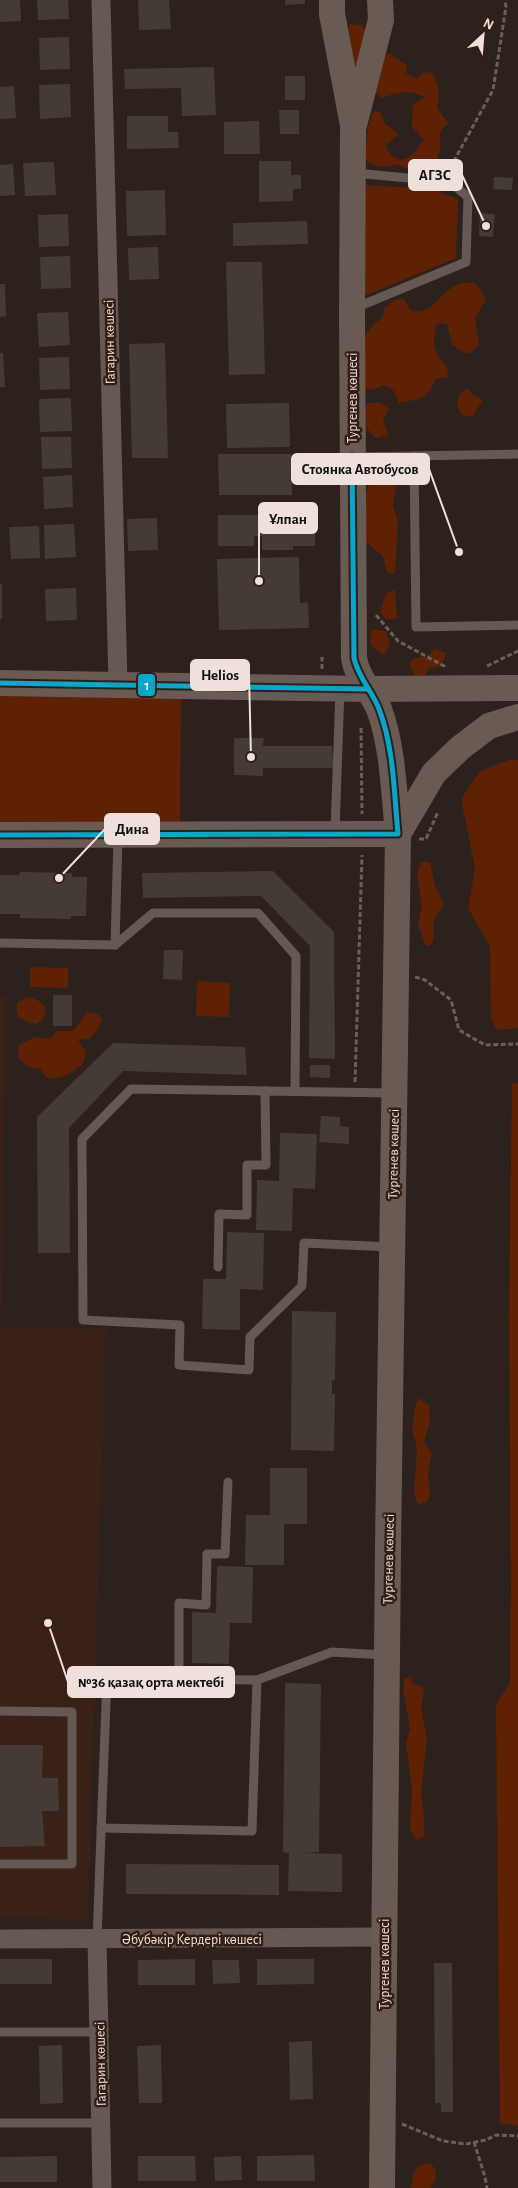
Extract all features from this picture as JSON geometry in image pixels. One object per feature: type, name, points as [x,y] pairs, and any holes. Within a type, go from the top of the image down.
[{"type":"main road","name":"Тургенев көшесі","points":[[332,0],[332,14],[353,129],[352,457],[354,658],[360,679],[368,689],[378,708],[386,732],[398,837],[382,2188]]},
{"type":"main road","name":"Тургенев көшесі","points":[[353,129],[380,20],[380,0]]},
{"type":"main road","points":[[0,683],[118,684],[333,696],[368,689],[518,688]]},
{"type":"main road","points":[[0,835],[362,834],[398,837],[434,773],[460,748],[489,726],[518,717]]},
{"type":"street","name":"Гагарин көшесі","points":[[101,0],[118,684]]},
{"type":"street","name":"Әбубәкір Кердері көшесі","points":[[0,1939],[384,1937]]},
{"type":"street","name":"Гагарин көшесі","points":[[97,1939],[102,2188]]},
{"type":"lane","points":[[352,173],[450,182],[468,196],[466,262],[352,310]]},
{"type":"lane","points":[[352,457],[518,454]]},
{"type":"lane","points":[[414,456],[416,627],[518,625]]},
{"type":"lane","points":[[333,696],[335,834]]},
{"type":"lane","points":[[115,945],[118,835]]},
{"type":"lane","points":[[0,943],[115,945],[153,913],[258,913],[296,956],[295,1092]]},
{"type":"lane","points":[[392,1247],[304,1243],[302,1286],[250,1336],[249,1370],[179,1365],[180,1325],[83,1320],[82,1139],[131,1089],[394,1093]]},
{"type":"lane","points":[[218,1267],[219,1214],[246,1215],[247,1165],[266,1165],[265,1091]]},
{"type":"lane","points":[[179,1679],[179,1603],[206,1605],[207,1554],[225,1554],[228,1482]]},
{"type":"lane","points":[[97,1939],[107,1678],[256,1680],[332,1652],[387,1655]]},
{"type":"lane","points":[[101,1828],[252,1831],[256,1680]]},
{"type":"lane","points":[[0,1711],[72,1712],[72,1864],[0,1864]]},
{"type":"lane","points":[[0,2032],[99,2032]]},
{"type":"lane","points":[[0,2123],[101,2123]]},
{"type":"path","points":[[450,168],[493,90],[506,7],[505,0]]},
{"type":"path","points":[[322,657],[333,696],[349,713],[357,718],[361,727],[362,834],[355,1092]]},
{"type":"path","points":[[398,837],[426,839],[442,803]]},
{"type":"path","points":[[396,970],[425,980],[451,1000],[460,1030],[485,1045],[518,1044]]},
{"type":"path","points":[[383,2117],[443,2141],[466,2144],[486,2140],[496,2134],[518,2136]]},
{"type":"path","points":[[474,2142],[485,2177],[486,2188]]},
{"type":"shaded area","points":[[350,24],[362,25],[368,34],[355,85],[346,35]]},
{"type":"shaded area","points":[[392,54],[407,66],[406,73],[416,79],[424,72],[433,73],[437,83],[439,98],[437,108],[448,123],[440,132],[440,148],[433,173],[416,172],[396,164],[379,166],[364,159],[368,129],[374,111],[380,112],[384,123],[399,134],[385,146],[391,156],[403,160],[412,155],[424,139],[412,127],[413,105],[425,97],[420,94],[404,92],[382,98],[374,91],[379,56]]},
{"type":"shaded area","points":[[364,185],[433,189],[458,199],[456,258],[364,296]]},
{"type":"shaded area","points":[[463,283],[475,283],[486,299],[475,318],[479,346],[467,354],[452,345],[447,324],[437,323],[434,346],[438,356],[447,366],[448,377],[435,379],[426,395],[412,401],[399,403],[394,391],[385,385],[371,390],[363,386],[362,347],[364,339],[374,324],[383,317],[384,308],[395,300],[404,299],[411,311],[419,311],[431,306],[452,287]]},
{"type":"shaded area","points":[[467,388],[473,395],[483,400],[472,417],[462,415],[457,406],[459,394]]},
{"type":"shaded area","points":[[368,403],[381,403],[389,409],[383,420],[388,435],[375,438],[366,427],[362,409]]},
{"type":"shaded area","points":[[393,469],[396,485],[393,506],[398,522],[395,574],[387,572],[383,556],[365,541],[363,512],[365,496],[372,480],[379,471]]},
{"type":"shaded area","points":[[395,590],[397,619],[386,619],[380,613],[386,593]]},
{"type":"shaded area","points":[[373,629],[385,631],[390,643],[384,655],[371,646],[370,637]]},
{"type":"shaded area","points":[[435,649],[446,653],[441,666],[428,669],[426,675],[415,675],[409,664],[414,658],[426,657]]},
{"type":"shaded area","points":[[0,696],[181,697],[180,827],[0,826]]},
{"type":"shaded area","points":[[511,759],[518,760],[518,1028],[496,1030],[491,1017],[490,947],[468,908],[475,869],[461,799],[480,771]]},
{"type":"shaded area","points":[[421,862],[430,862],[435,886],[444,904],[433,922],[434,936],[432,944],[426,946],[418,925],[422,905],[417,876]]},
{"type":"shaded area","points":[[30,967],[68,968],[68,988],[30,987]]},
{"type":"shaded area","points":[[197,981],[230,983],[229,1017],[196,1016]]},
{"type":"shaded area","points":[[0,996],[6,996],[2,1308],[0,1308]]},
{"type":"shaded area","points":[[29,997],[45,1006],[44,1017],[36,1024],[23,1020],[18,1015],[18,1002]]},
{"type":"shaded area","points":[[87,1012],[97,1014],[103,1020],[90,1039],[78,1040],[86,1052],[83,1064],[75,1070],[62,1077],[47,1078],[40,1069],[29,1067],[18,1058],[19,1045],[35,1037],[51,1039],[56,1031],[73,1031]]},
{"type":"shaded area","points":[[518,1083],[518,2126],[500,2123],[496,1704],[510,1684],[509,1315],[512,1084]]},
{"type":"shaded area","points":[[0,1328],[106,1329],[88,1920],[0,1917]]},
{"type":"shaded area","points":[[417,1398],[429,1405],[430,1422],[424,1442],[432,1453],[428,1472],[430,1494],[427,1502],[418,1504],[414,1495],[417,1449],[412,1428]]},
{"type":"shaded area","points":[[411,1676],[413,1684],[423,1686],[424,1694],[421,1708],[427,1739],[421,1795],[424,1814],[424,1837],[416,1840],[410,1829],[412,1791],[406,1743],[410,1729],[403,1689],[405,1678]]},
{"type":"shaded area","points":[[430,2163],[436,2170],[435,2181],[429,2188],[411,2188],[414,2171],[419,2165]]},
{"type":"building","points":[[0,0],[20,0],[21,21],[0,22]]},
{"type":"building","points":[[37,0],[68,0],[69,19],[38,20]]},
{"type":"building","points":[[138,0],[169,0],[171,29],[139,30]]},
{"type":"building","points":[[285,0],[305,0],[305,4],[285,5]]},
{"type":"building","points":[[69,37],[70,69],[40,70],[39,38]]},
{"type":"building","points":[[214,67],[216,115],[182,116],[181,88],[125,89],[124,69]]},
{"type":"building","points":[[285,76],[305,76],[305,100],[285,100]]},
{"type":"building","points":[[70,84],[71,117],[40,119],[39,85]]},
{"type":"building","points":[[14,86],[16,118],[0,119],[0,87]]},
{"type":"building","points":[[279,110],[299,110],[299,134],[280,134]]},
{"type":"building","points":[[127,116],[168,116],[168,132],[178,132],[179,148],[127,149]]},
{"type":"building","points":[[259,121],[260,154],[224,154],[224,122]]},
{"type":"building","points":[[259,161],[291,161],[291,175],[301,175],[301,189],[293,189],[293,201],[259,202]]},
{"type":"building","points":[[54,162],[56,195],[25,196],[23,163]]},
{"type":"building","points":[[13,164],[15,195],[0,196],[0,165]]},
{"type":"building","points":[[494,177],[513,178],[512,190],[493,189]]},
{"type":"building","points":[[165,190],[166,235],[127,236],[126,191]]},
{"type":"building","points":[[480,213],[495,214],[493,237],[479,236]]},
{"type":"building","points":[[68,214],[69,246],[39,247],[38,215]]},
{"type":"building","points":[[307,221],[308,244],[233,246],[233,223]]},
{"type":"building","points":[[158,247],[159,279],[129,280],[128,248]]},
{"type":"building","points":[[70,256],[71,288],[41,289],[40,257]]},
{"type":"building","points":[[226,262],[262,262],[265,374],[229,375]]},
{"type":"building","points":[[0,284],[5,284],[6,316],[0,317]]},
{"type":"building","points":[[68,312],[70,345],[39,347],[37,313]]},
{"type":"building","points":[[165,343],[168,458],[132,458],[129,344]]},
{"type":"building","points":[[0,353],[3,353],[5,387],[0,387]]},
{"type":"building","points":[[69,357],[70,389],[40,390],[39,358]]},
{"type":"building","points":[[71,398],[72,431],[40,432],[39,399]]},
{"type":"building","points":[[289,403],[290,447],[227,448],[226,404]]},
{"type":"building","points":[[41,437],[71,437],[72,468],[42,469]]},
{"type":"building","points":[[218,454],[291,454],[292,495],[219,495]]},
{"type":"building","points":[[72,475],[73,507],[44,509],[43,477]]},
{"type":"building","points":[[218,515],[315,515],[315,546],[293,546],[293,550],[262,550],[262,536],[254,536],[254,546],[218,546]]},
{"type":"building","points":[[157,518],[158,550],[128,551],[127,519]]},
{"type":"building","points":[[74,524],[76,557],[45,559],[44,525]]},
{"type":"building","points":[[39,526],[40,558],[11,559],[9,527]]},
{"type":"building","points":[[299,557],[300,603],[308,602],[309,628],[219,630],[217,559]]},
{"type":"building","points":[[0,584],[2,584],[2,619],[0,619]]},
{"type":"building","points":[[76,588],[77,620],[46,621],[45,589]]},
{"type":"building","points":[[234,738],[264,738],[263,746],[332,746],[333,768],[263,768],[263,776],[234,775]]},
{"type":"building","points":[[273,871],[334,932],[335,1059],[309,1058],[310,946],[261,896],[143,898],[142,873]]},
{"type":"building","points":[[20,872],[72,873],[72,877],[87,877],[86,916],[71,916],[71,919],[20,918],[20,914],[0,914],[0,875],[19,875]]},
{"type":"building","points":[[164,950],[183,950],[182,980],[163,979]]},
{"type":"building","points":[[53,995],[72,995],[72,1026],[53,1026]]},
{"type":"building","points":[[113,1043],[245,1047],[247,1075],[123,1071],[69,1128],[70,1253],[38,1253],[37,1117]]},
{"type":"building","points":[[310,1065],[330,1065],[330,1078],[310,1077]]},
{"type":"building","points":[[321,1116],[340,1117],[340,1126],[349,1127],[349,1144],[319,1142]]},
{"type":"building","points":[[280,1133],[317,1134],[315,1189],[293,1188],[292,1231],[256,1230],[257,1180],[279,1181]]},
{"type":"building","points":[[227,1232],[264,1233],[263,1290],[240,1289],[240,1330],[202,1329],[203,1279],[226,1279]]},
{"type":"building","points":[[292,1311],[336,1312],[335,1380],[332,1380],[332,1394],[335,1394],[334,1451],[291,1450]]},
{"type":"building","points":[[270,1468],[307,1468],[307,1524],[284,1524],[284,1565],[245,1565],[246,1515],[270,1515]]},
{"type":"building","points":[[217,1566],[253,1567],[252,1623],[230,1623],[229,1664],[192,1663],[192,1612],[216,1613]]},
{"type":"building","points":[[285,1683],[321,1684],[319,1852],[303,1853],[342,1854],[342,1892],[288,1891],[289,1853],[283,1852]]},
{"type":"building","points":[[0,1745],[43,1745],[42,1778],[58,1778],[59,1811],[42,1811],[45,1846],[0,1847]]},
{"type":"building","points":[[126,1864],[279,1865],[279,1895],[126,1894]]},
{"type":"building","points":[[0,1959],[52,1959],[52,1984],[0,1984]]},
{"type":"building","points":[[195,1959],[195,1985],[138,1985],[138,1960]]},
{"type":"building","points":[[257,1959],[314,1959],[314,1984],[257,1985]]},
{"type":"building","points":[[212,1960],[239,1960],[240,1983],[213,1984]]},
{"type":"building","points":[[434,1963],[452,1963],[453,2112],[441,2112],[441,2103],[435,2103]]},
{"type":"building","points":[[312,2041],[313,2099],[290,2100],[289,2042]]},
{"type":"building","points":[[62,2045],[63,2103],[40,2104],[39,2046]]},
{"type":"building","points":[[161,2045],[162,2103],[139,2103],[137,2046]]},
{"type":"building","points":[[314,2155],[315,2181],[257,2181],[257,2156]]},
{"type":"building","points":[[57,2156],[57,2182],[0,2182],[0,2157]]},
{"type":"building","points":[[138,2156],[195,2156],[196,2181],[138,2181]]},
{"type":"building","points":[[241,2156],[242,2180],[215,2181],[214,2157]]},
{"type":"transit line","name":"1","points":[[0,835],[398,834],[393,771],[388,739],[379,709],[354,658],[352,457]]},
{"type":"transit line","name":"1","points":[[0,683],[368,689]]},
{"type":"place","name":"АГЗС","points":[[486,226]]},
{"type":"place","name":"Стоянка Автобусов","points":[[459,552]]},
{"type":"place","name":"Ұлпан","points":[[259,581]]},
{"type":"place","name":"Helios","points":[[251,757]]},
{"type":"place","name":"Дина","points":[[59,878]]},
{"type":"place","name":"№36 қазақ орта мектебі","points":[[48,1623]]}]
